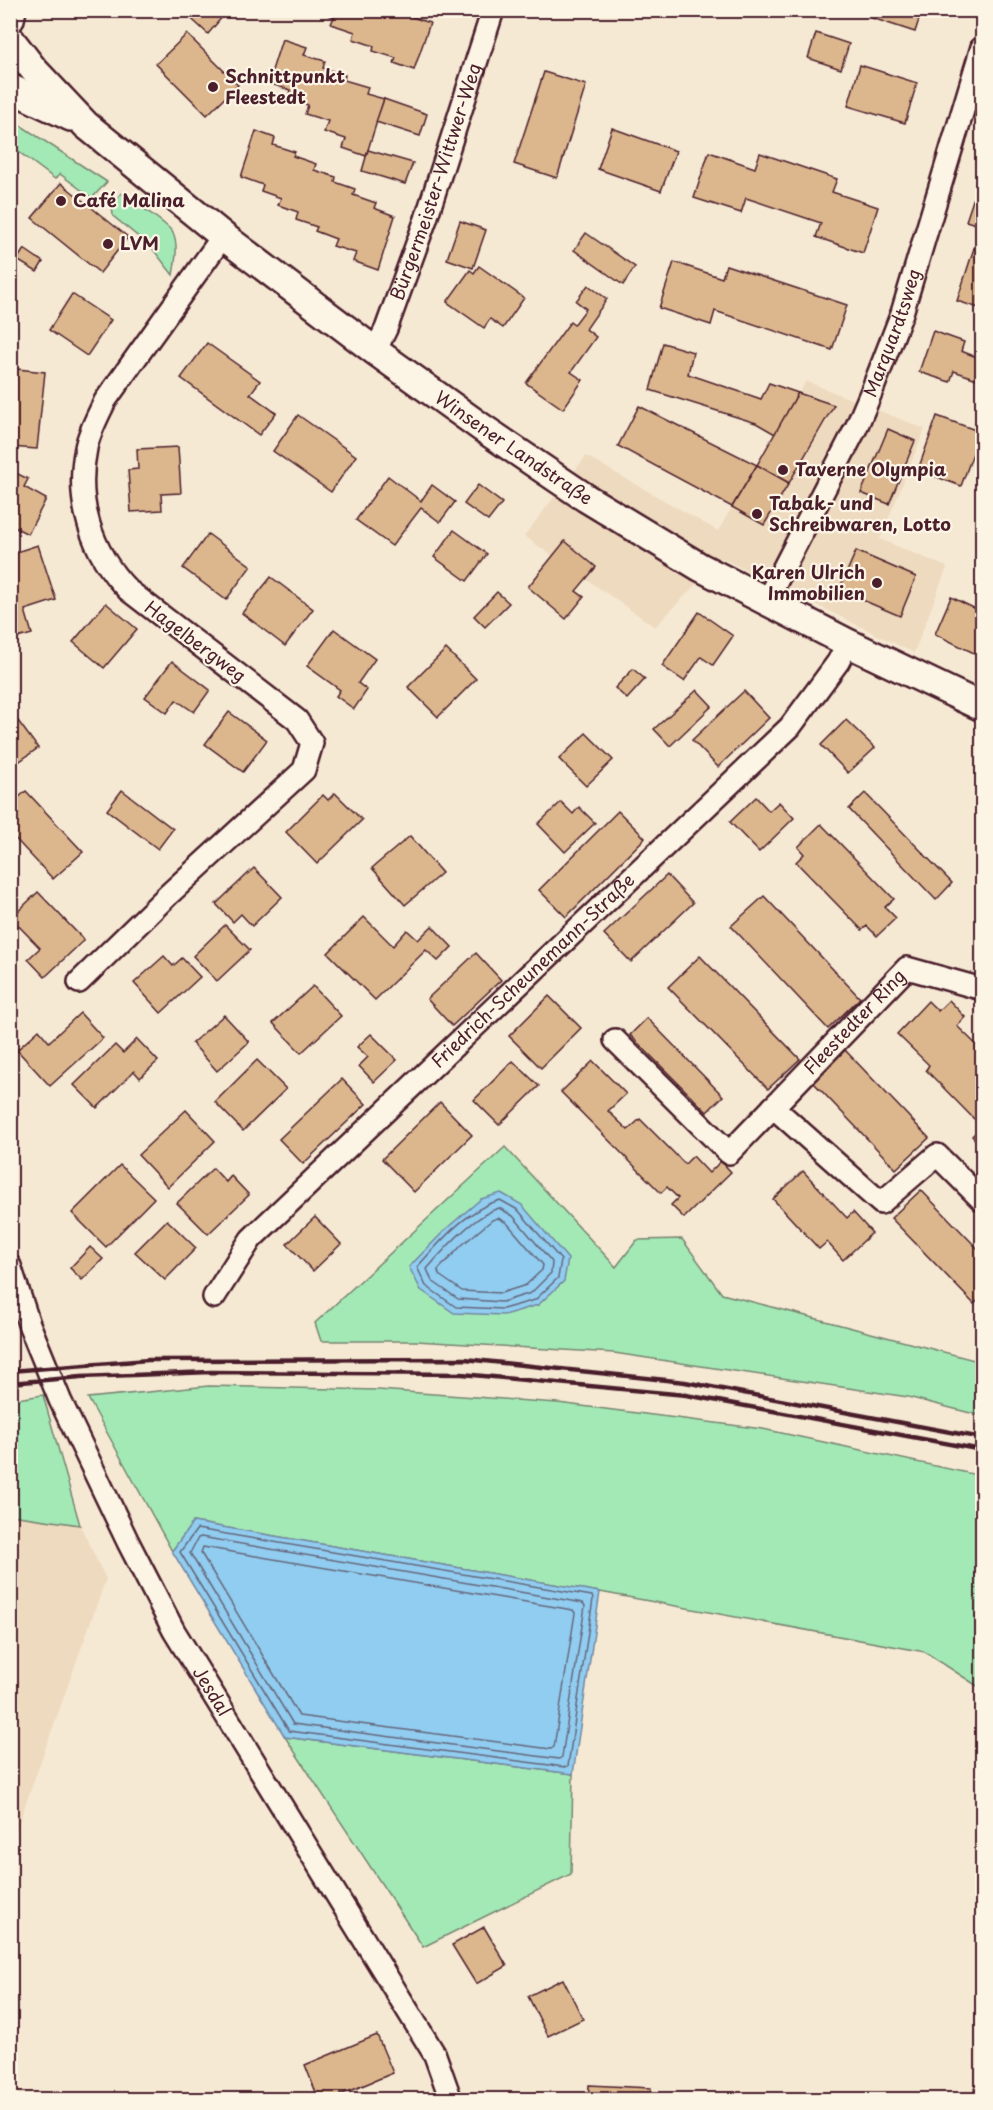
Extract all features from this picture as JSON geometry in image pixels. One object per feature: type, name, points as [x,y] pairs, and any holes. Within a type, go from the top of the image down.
[{"type":"street","name":"Bürgermeister-Wittwer-Weg","points":[[375,351],[387,329],[426,219],[493,10]]},
{"type":"street","name":"Winsener Landstraße","points":[[10,39],[34,70],[86,124],[223,236],[375,351],[481,427],[586,498],[700,567],[848,643],[982,707]]},
{"type":"street","name":"Marquardtsweg","points":[[766,602],[856,428],[873,388],[902,313],[982,47]]},
{"type":"street","name":"Winsener Landstraße","points":[[10,88],[86,124]]},
{"type":"street","name":"Hagelbergweg","points":[[79,982],[168,895],[304,770],[312,743],[297,720],[128,590],[107,566],[97,550],[84,499],[83,473],[86,447],[105,401],[223,236]]},
{"type":"street","name":"Friedrich-Scheunemann-Straße","points":[[214,1297],[251,1239],[790,727],[838,662],[848,643]]},
{"type":"street","name":"Fleestedter Ring","points":[[615,1040],[729,1153],[907,968],[982,989]]},
{"type":"street","points":[[773,1107],[881,1203],[937,1155],[982,1200]]},
{"type":"street","name":"Jesdal","points":[[12,1278],[60,1400],[128,1542],[174,1631],[435,2055],[451,2100]]},
{"type":"shaded area","points":[[806,381],[925,429],[880,539],[947,567],[914,653],[721,558],[655,627],[524,536],[586,456],[718,531]]},
{"type":"shaded area","points":[[11,1516],[80,1525],[106,1579],[11,1845]]},
{"type":"green space","points":[[10,119],[107,182],[92,198],[60,174],[55,179],[11,146]]},
{"type":"green space","points":[[121,193],[158,219],[173,233],[176,249],[173,275],[152,248],[113,216],[112,205]]},
{"type":"green space","points":[[505,1147],[616,1267],[637,1240],[682,1239],[722,1294],[982,1362],[982,1416],[908,1397],[614,1353],[416,1341],[321,1341],[315,1323]]},
{"type":"green space","points":[[209,1386],[378,1390],[558,1403],[763,1429],[982,1476],[982,1689],[925,1652],[600,1592],[193,1522],[172,1551],[88,1398]]},
{"type":"green space","points":[[43,1395],[80,1525],[11,1515],[11,1400]]},
{"type":"green space","points":[[285,1737],[573,1774],[571,1874],[423,1947]]},
{"type":"water","points":[[501,1193],[522,1205],[568,1259],[564,1281],[538,1305],[504,1315],[454,1313],[421,1290],[409,1267],[447,1228],[481,1199]]},
{"type":"water","points":[[193,1522],[600,1592],[573,1774],[285,1737],[172,1551]]},
{"type":"building","points":[[182,10],[228,10],[208,34]]},
{"type":"building","points":[[314,10],[411,10],[409,16],[430,23],[414,70],[394,63],[396,58],[373,51],[374,46],[353,39],[355,32],[331,24],[334,17]]},
{"type":"building","points":[[875,10],[922,10],[915,32],[872,18]]},
{"type":"building","points":[[816,33],[849,44],[841,69],[808,58]]},
{"type":"building","points":[[187,34],[238,85],[207,115],[156,64]]},
{"type":"building","points":[[282,39],[307,47],[304,55],[325,61],[323,68],[345,75],[344,80],[368,87],[366,94],[384,99],[366,156],[343,148],[346,139],[324,132],[328,121],[305,114],[308,105],[288,99],[290,90],[268,83]]},
{"type":"building","points":[[860,65],[917,83],[905,123],[848,106]]},
{"type":"building","points":[[544,72],[586,85],[557,178],[514,164]]},
{"type":"building","points":[[384,99],[427,114],[420,136],[376,122]]},
{"type":"building","points":[[612,128],[676,151],[661,191],[598,169]]},
{"type":"building","points":[[256,131],[275,138],[273,145],[295,152],[293,156],[316,164],[314,170],[336,177],[335,182],[355,189],[353,195],[376,203],[374,208],[395,216],[378,270],[353,261],[356,253],[333,246],[336,239],[315,231],[317,227],[296,220],[298,212],[278,205],[281,198],[261,191],[263,185],[241,177]]},
{"type":"building","points":[[368,150],[413,163],[405,184],[362,171]]},
{"type":"building","points":[[709,152],[755,168],[760,153],[837,179],[832,192],[878,207],[863,253],[816,237],[821,223],[746,198],[741,213],[694,198]]},
{"type":"building","points":[[982,173],[982,226],[966,221]]},
{"type":"building","points":[[61,183],[128,237],[100,273],[32,218]]},
{"type":"building","points":[[460,221],[486,230],[473,268],[447,259]]},
{"type":"building","points":[[586,233],[635,267],[623,285],[574,250]]},
{"type":"building","points":[[974,248],[982,251],[982,309],[957,301]]},
{"type":"building","points":[[24,249],[43,262],[37,272],[17,260]]},
{"type":"building","points":[[674,262],[722,278],[726,265],[847,305],[832,350],[715,311],[711,325],[659,308]]},
{"type":"building","points":[[479,266],[524,298],[503,328],[490,319],[484,328],[447,302],[470,270],[474,273]]},
{"type":"building","points":[[588,285],[607,299],[586,329],[596,337],[571,372],[583,380],[563,409],[526,383],[570,322],[574,325],[586,309],[576,301]]},
{"type":"building","points":[[72,294],[111,320],[87,356],[49,330]]},
{"type":"building","points":[[933,331],[964,342],[961,351],[982,359],[982,381],[954,371],[950,382],[919,372]]},
{"type":"building","points":[[207,343],[260,381],[250,394],[276,413],[259,435],[181,378]]},
{"type":"building","points":[[663,343],[693,352],[688,374],[761,399],[769,383],[798,393],[775,434],[756,423],[650,390]]},
{"type":"building","points":[[17,369],[45,372],[37,449],[10,447],[10,378],[16,379]]},
{"type":"building","points":[[798,393],[834,405],[789,483],[757,465]]},
{"type":"building","points":[[639,406],[757,465],[732,507],[618,446]]},
{"type":"building","points":[[298,415],[356,456],[331,492],[273,451]]},
{"type":"building","points":[[937,416],[981,432],[961,486],[918,470]]},
{"type":"building","points":[[888,429],[915,441],[889,504],[861,493]]},
{"type":"building","points":[[178,447],[181,493],[161,494],[162,510],[131,512],[128,470],[138,469],[137,449]]},
{"type":"building","points":[[757,465],[789,483],[764,525],[732,507]]},
{"type":"building","points":[[10,470],[28,479],[24,487],[46,499],[28,534],[10,525]]},
{"type":"building","points":[[388,476],[421,501],[432,485],[455,502],[440,522],[421,508],[392,546],[356,520]]},
{"type":"building","points":[[478,485],[502,503],[488,521],[464,504]]},
{"type":"building","points":[[454,530],[487,554],[467,581],[434,557]]},
{"type":"building","points":[[208,534],[251,566],[226,600],[183,568]]},
{"type":"building","points":[[565,541],[596,567],[576,591],[584,597],[566,619],[528,587]]},
{"type":"building","points":[[38,545],[56,600],[25,610],[32,634],[10,640],[10,554]]},
{"type":"building","points":[[856,551],[916,577],[900,616],[839,590]]},
{"type":"building","points":[[271,577],[313,609],[285,646],[242,613]]},
{"type":"building","points":[[497,592],[509,603],[485,627],[474,616]]},
{"type":"building","points":[[951,597],[982,612],[982,657],[935,634]]},
{"type":"building","points":[[106,603],[137,629],[104,668],[73,642]]},
{"type":"building","points":[[699,612],[733,636],[713,665],[701,657],[684,681],[662,666]]},
{"type":"building","points":[[334,629],[375,659],[358,683],[367,690],[354,709],[336,696],[340,690],[307,666]]},
{"type":"building","points":[[446,649],[476,679],[438,717],[408,687]]},
{"type":"building","points":[[172,661],[210,690],[194,712],[176,700],[167,713],[145,697]]},
{"type":"building","points":[[633,669],[645,679],[627,699],[615,688]]},
{"type":"building","points":[[697,690],[712,706],[670,746],[654,729]]},
{"type":"building","points":[[744,691],[769,718],[718,767],[692,740]]},
{"type":"building","points":[[10,710],[38,748],[10,768]]},
{"type":"building","points":[[229,712],[267,740],[243,772],[205,744]]},
{"type":"building","points":[[846,720],[875,748],[848,773],[821,745]]},
{"type":"building","points":[[586,733],[613,760],[586,786],[559,759]]},
{"type":"building","points":[[122,790],[173,829],[158,849],[107,810]]},
{"type":"building","points":[[26,791],[83,852],[53,879],[10,833],[10,805]]},
{"type":"building","points":[[335,793],[362,820],[317,864],[286,832],[323,795],[328,800]]},
{"type":"building","points":[[865,793],[952,883],[936,900],[849,809]]},
{"type":"building","points":[[756,797],[769,811],[779,802],[794,818],[759,852],[730,822]]},
{"type":"building","points":[[561,802],[573,814],[579,807],[595,823],[565,852],[538,824]]},
{"type":"building","points":[[618,811],[645,838],[566,917],[539,890]]},
{"type":"building","points":[[821,824],[894,899],[885,907],[896,918],[877,936],[867,926],[862,930],[796,862],[804,854],[798,847]]},
{"type":"building","points":[[410,836],[442,873],[405,905],[372,868]]},
{"type":"building","points":[[254,868],[282,897],[252,926],[241,914],[233,922],[216,904]]},
{"type":"building","points":[[667,875],[693,903],[631,962],[604,934]]},
{"type":"building","points":[[38,892],[84,940],[45,977],[28,959],[40,948],[11,918]]},
{"type":"building","points":[[764,896],[860,998],[828,1029],[731,926]]},
{"type":"building","points":[[364,917],[393,946],[407,930],[418,940],[432,926],[452,947],[438,961],[426,950],[375,1000],[328,953]]},
{"type":"building","points":[[225,925],[250,950],[217,981],[193,956]]},
{"type":"building","points":[[476,953],[501,980],[452,1026],[427,999]]},
{"type":"building","points":[[164,956],[173,966],[182,958],[200,977],[161,1013],[134,983]]},
{"type":"building","points":[[700,956],[800,1059],[768,1089],[668,987]]},
{"type":"building","points":[[313,986],[341,1016],[301,1053],[273,1023]]},
{"type":"building","points":[[549,996],[581,1028],[541,1068],[509,1036]]},
{"type":"building","points":[[949,1000],[965,1017],[957,1026],[982,1050],[982,1111],[974,1119],[926,1070],[929,1065],[897,1034],[928,1001],[938,1011]]},
{"type":"building","points":[[80,1013],[103,1038],[50,1086],[17,1050],[39,1030],[49,1042]]},
{"type":"building","points":[[224,1015],[249,1042],[217,1071],[192,1043]]},
{"type":"building","points":[[647,1018],[723,1096],[707,1112],[630,1035]]},
{"type":"building","points":[[371,1034],[397,1060],[374,1082],[359,1066],[368,1057],[357,1047]]},
{"type":"building","points":[[137,1039],[158,1061],[140,1078],[134,1071],[97,1108],[74,1085],[115,1045],[123,1053]]},
{"type":"building","points":[[845,1050],[929,1138],[896,1169],[813,1082]]},
{"type":"building","points":[[257,1060],[286,1089],[243,1131],[215,1102]]},
{"type":"building","points":[[513,1061],[539,1086],[499,1125],[474,1100]]},
{"type":"building","points":[[593,1061],[626,1094],[608,1111],[628,1130],[640,1119],[685,1164],[693,1156],[709,1173],[721,1161],[731,1172],[684,1218],[671,1205],[678,1198],[667,1187],[661,1193],[561,1092]]},
{"type":"building","points":[[342,1079],[366,1104],[303,1164],[279,1139]]},
{"type":"building","points":[[440,1102],[472,1135],[414,1192],[382,1159]]},
{"type":"building","points":[[186,1110],[215,1141],[168,1187],[138,1155]]},
{"type":"building","points":[[982,1126],[982,1144],[981,1146],[972,1136]]},
{"type":"building","points":[[120,1165],[154,1198],[106,1247],[72,1213]]},
{"type":"building","points":[[213,1168],[226,1182],[231,1176],[249,1195],[208,1234],[177,1203]]},
{"type":"building","points":[[803,1171],[847,1218],[853,1212],[872,1233],[843,1260],[827,1242],[819,1249],[773,1199]]},
{"type":"building","points":[[921,1190],[982,1253],[982,1297],[974,1304],[891,1218]]},
{"type":"building","points":[[315,1217],[341,1244],[313,1271],[287,1244]]},
{"type":"building","points":[[167,1220],[196,1248],[165,1280],[135,1252]]},
{"type":"building","points":[[90,1247],[103,1259],[82,1280],[70,1268]]},
{"type":"building","points":[[484,1927],[507,1966],[476,1984],[452,1945]]},
{"type":"building","points":[[563,1979],[583,2019],[548,2036],[528,1996]]},
{"type":"building","points":[[377,2035],[393,2073],[340,2095],[342,2100],[319,2100],[305,2065]]},
{"type":"building","points":[[589,2085],[651,2088],[650,2100],[588,2100]]},
{"type":"railway","points":[[10,1371],[148,1360],[465,1359],[685,1382],[982,1438]]},
{"type":"railway","points":[[10,1383],[81,1377],[211,1372],[462,1374],[686,1395],[982,1450]]},
{"type":"place","name":"Schnittpunkt Fleestedt","points":[[213,87]]},
{"type":"place","name":"Café Malina","points":[[61,201]]},
{"type":"place","name":"LVM","points":[[108,244]]},
{"type":"place","name":"Taverne Olympia","points":[[783,470]]},
{"type":"place","name":"Tabak- und Schreibwaren, Lotto","points":[[757,514]]},
{"type":"place","name":"Karen Ulrich Immobilien","points":[[877,583]]}]
